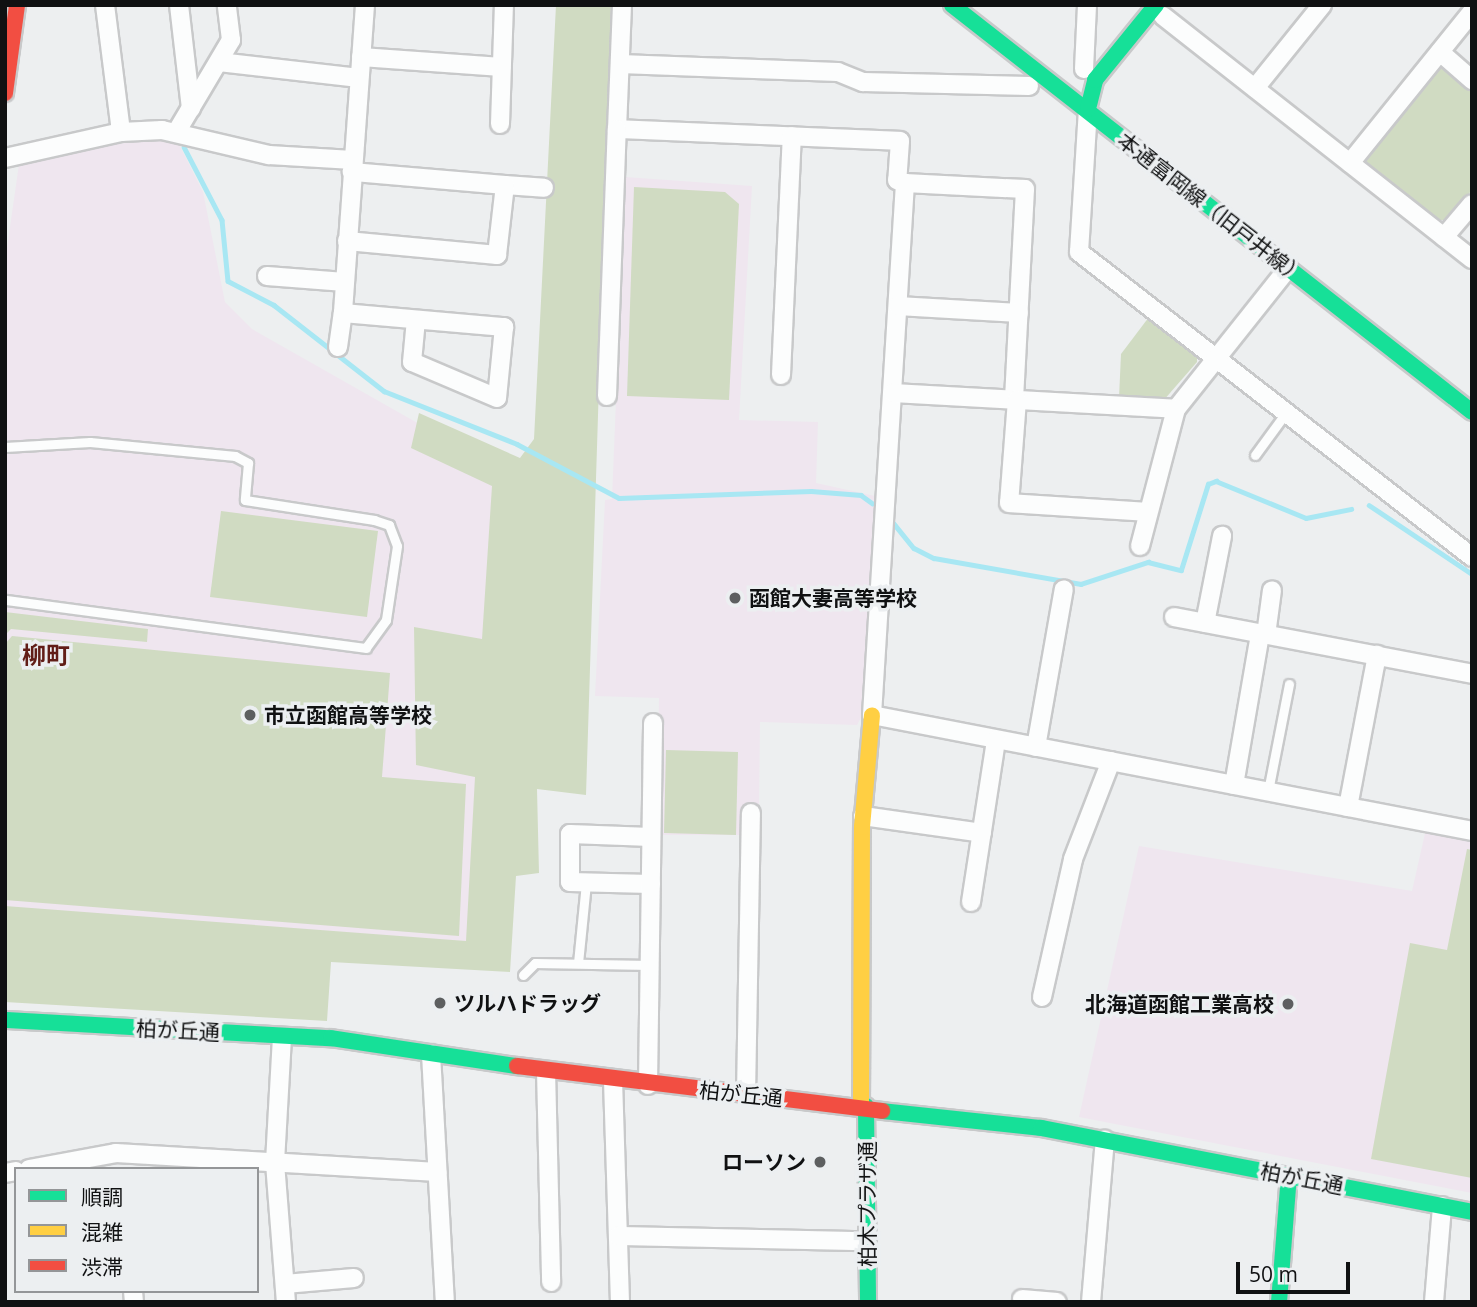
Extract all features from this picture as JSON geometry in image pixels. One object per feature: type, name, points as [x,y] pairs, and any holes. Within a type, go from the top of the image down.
[{"type":"street","points":[[5,93],[17,5]]},
{"type":"street","points":[[105,5],[121,132]]},
{"type":"street","points":[[179,5],[191,108]]},
{"type":"street","points":[[177,131],[231,40],[227,5]]},
{"type":"street","points":[[338,347],[365,5]]},
{"type":"street","points":[[500,124],[505,5]]},
{"type":"street","points":[[607,396],[622,5]]},
{"type":"street","name":"本通富岡線（旧戸井線）","points":[[952,5],[1470,407]]},
{"type":"street","points":[[1084,69],[1087,5]]},
{"type":"street","points":[[1255,88],[1322,5]]},
{"type":"street","points":[[1472,259],[1156,9],[1095,80],[1088,109],[1079,252],[1472,557]]},
{"type":"street","points":[[1350,163],[1472,12]]},
{"type":"street","points":[[1440,52],[1472,80]]},
{"type":"street","points":[[361,57],[502,66]]},
{"type":"street","points":[[219,62],[359,78]]},
{"type":"street","points":[[620,64],[838,72],[863,82],[1029,86]]},
{"type":"street","points":[[617,129],[900,141],[897,180],[905,183],[1025,189],[1009,503],[1148,512]]},
{"type":"street","points":[[5,158],[121,132],[177,131],[269,155],[544,188]]},
{"type":"street","points":[[781,375],[792,136]]},
{"type":"street","points":[[905,183],[872,715],[1472,831]]},
{"type":"street","points":[[347,241],[498,255],[505,185]]},
{"type":"street","points":[[1444,237],[1472,204]]},
{"type":"street","points":[[1140,546],[1176,409],[1288,268]]},
{"type":"street","points":[[267,276],[345,282]]},
{"type":"street","points":[[898,306],[1019,313]]},
{"type":"street","points":[[342,313],[504,327],[497,398],[412,362],[416,320]]},
{"type":"street","points":[[893,393],[1176,409]]},
{"type":"street","points":[[1205,623],[1222,536]]},
{"type":"street","points":[[1036,747],[1064,589]]},
{"type":"street","points":[[1234,785],[1272,590]]},
{"type":"street","points":[[1174,617],[1472,674]]},
{"type":"street","points":[[1348,807],[1377,655]]},
{"type":"street","name":"柏木プラザ通","points":[[868,1302],[863,816],[872,715]]},
{"type":"street","points":[[649,1085],[653,723]]},
{"type":"street","points":[[971,902],[996,740]]},
{"type":"street","points":[[1042,997],[1073,859],[1111,761]]},
{"type":"street","points":[[746,1095],[751,813]]},
{"type":"street","points":[[863,816],[982,833]]},
{"type":"street","points":[[651,884],[570,882],[570,834],[652,837]]},
{"type":"street","name":"柏が丘通","points":[[5,1020],[282,1037],[431,1054],[649,1085],[864,1106],[1105,1140],[1472,1212]]},
{"type":"street","points":[[282,1037],[275,1163],[286,1293],[354,1279]]},
{"type":"street","points":[[431,1054],[445,1302]]},
{"type":"street","points":[[546,1071],[551,1282]]},
{"type":"street","points":[[612,1080],[620,1302]]},
{"type":"street","points":[[1091,1302],[1105,1140]]},
{"type":"street","points":[[51,1167],[117,1161],[275,1163],[437,1172]]},
{"type":"street","points":[[1279,1302],[1289,1176]]},
{"type":"street","points":[[1434,1302],[1442,1206]]},
{"type":"street","points":[[618,1236],[867,1241]]},
{"type":"street","points":[[1022,1299],[1057,1302]]},
{"type":"lane","points":[[1255,455],[1285,414]]},
{"type":"lane","points":[[5,447],[90,442],[235,456],[248,463],[245,500],[374,520],[389,525],[397,546],[386,620],[366,648],[5,600]]},
{"type":"lane","points":[[1268,792],[1289,684]]},
{"type":"lane","points":[[578,963],[586,883]]},
{"type":"lane","points":[[523,975],[536,962],[650,965]]},
{"type":"shaded area","name":"市立函館高等学校","points":[[162,138],[178,142],[203,192],[225,302],[252,329],[511,476],[478,961],[328,955],[5,988],[5,262],[20,157]]},
{"type":"shaded area","name":"函館大妻高等学校","points":[[625,177],[752,186],[739,420],[818,422],[816,483],[875,496],[864,712],[857,725],[760,722],[759,807],[745,806],[743,835],[657,835],[659,698],[595,696],[605,500],[612,499]]},
{"type":"shaded area","name":"北海道函館工業高校","points":[[1426,829],[1472,838],[1472,1193],[1079,1117],[1139,846],[1412,891]]},
{"type":"green space","points":[[556,5],[611,5],[586,795],[537,789],[539,873],[516,876],[510,972],[331,962],[327,1021],[5,1002],[5,906],[466,941],[475,777],[416,765],[414,627],[482,639],[492,486],[411,448],[419,413],[520,458],[534,439]]},
{"type":"green space","points":[[1446,67],[1472,89],[1472,190],[1446,220],[1438,220],[1366,164],[1366,157],[1436,69]]},
{"type":"green space","points":[[634,187],[725,192],[739,204],[729,400],[627,396]]},
{"type":"green space","points":[[1149,317],[1197,354],[1197,362],[1163,401],[1119,398],[1121,354]]},
{"type":"green space","points":[[221,511],[378,531],[367,617],[210,597]]},
{"type":"green space","points":[[5,612],[148,629],[147,642],[11,629],[5,635]]},
{"type":"green space","points":[[12,636],[390,673],[382,777],[466,784],[459,936],[5,900],[5,644]]},
{"type":"green space","points":[[666,750],[738,752],[736,835],[664,833]]},
{"type":"green space","points":[[1467,849],[1472,850],[1472,1178],[1371,1159],[1410,943],[1447,950]]},
{"type":"waterway","points":[[184,147],[222,220],[228,281],[274,305],[384,391],[517,444],[619,498],[811,491],[861,495],[872,503]]},
{"type":"waterway","points":[[891,520],[914,548],[934,558],[1081,584],[1148,562],[1181,570],[1208,484],[1216,481],[1306,518],[1351,509]]},
{"type":"waterway","points":[[1369,505],[1472,574]]},
{"type":"traffic: fast","points":[[952,5],[1472,412]]},
{"type":"traffic: fast","points":[[1088,109],[1095,80],[1156,5]]},
{"type":"traffic: fast","points":[[5,1020],[331,1038],[517,1066]]},
{"type":"traffic: fast","points":[[866,1106],[868,1302]]},
{"type":"traffic: fast","points":[[882,1111],[1041,1128],[1472,1212]]},
{"type":"traffic: fast","points":[[1279,1302],[1289,1176]]},
{"type":"traffic: slow","points":[[861,1106],[862,827],[872,715]]},
{"type":"traffic: jam","points":[[5,93],[17,5]]},
{"type":"traffic: jam","points":[[517,1066],[882,1111]]},
{"type":"place","name":"函館大妻高等学校","points":[[735,598]]},
{"type":"place","name":"市立函館高等学校","points":[[250,715]]},
{"type":"place","name":"ツルハドラッグ","points":[[440,1003]]},
{"type":"place","name":"北海道函館工業高校","points":[[1288,1004]]},
{"type":"place","name":"ローソン","points":[[820,1162]]},
{"type":"district","name":"柳町","points":[[46,655]]}]
